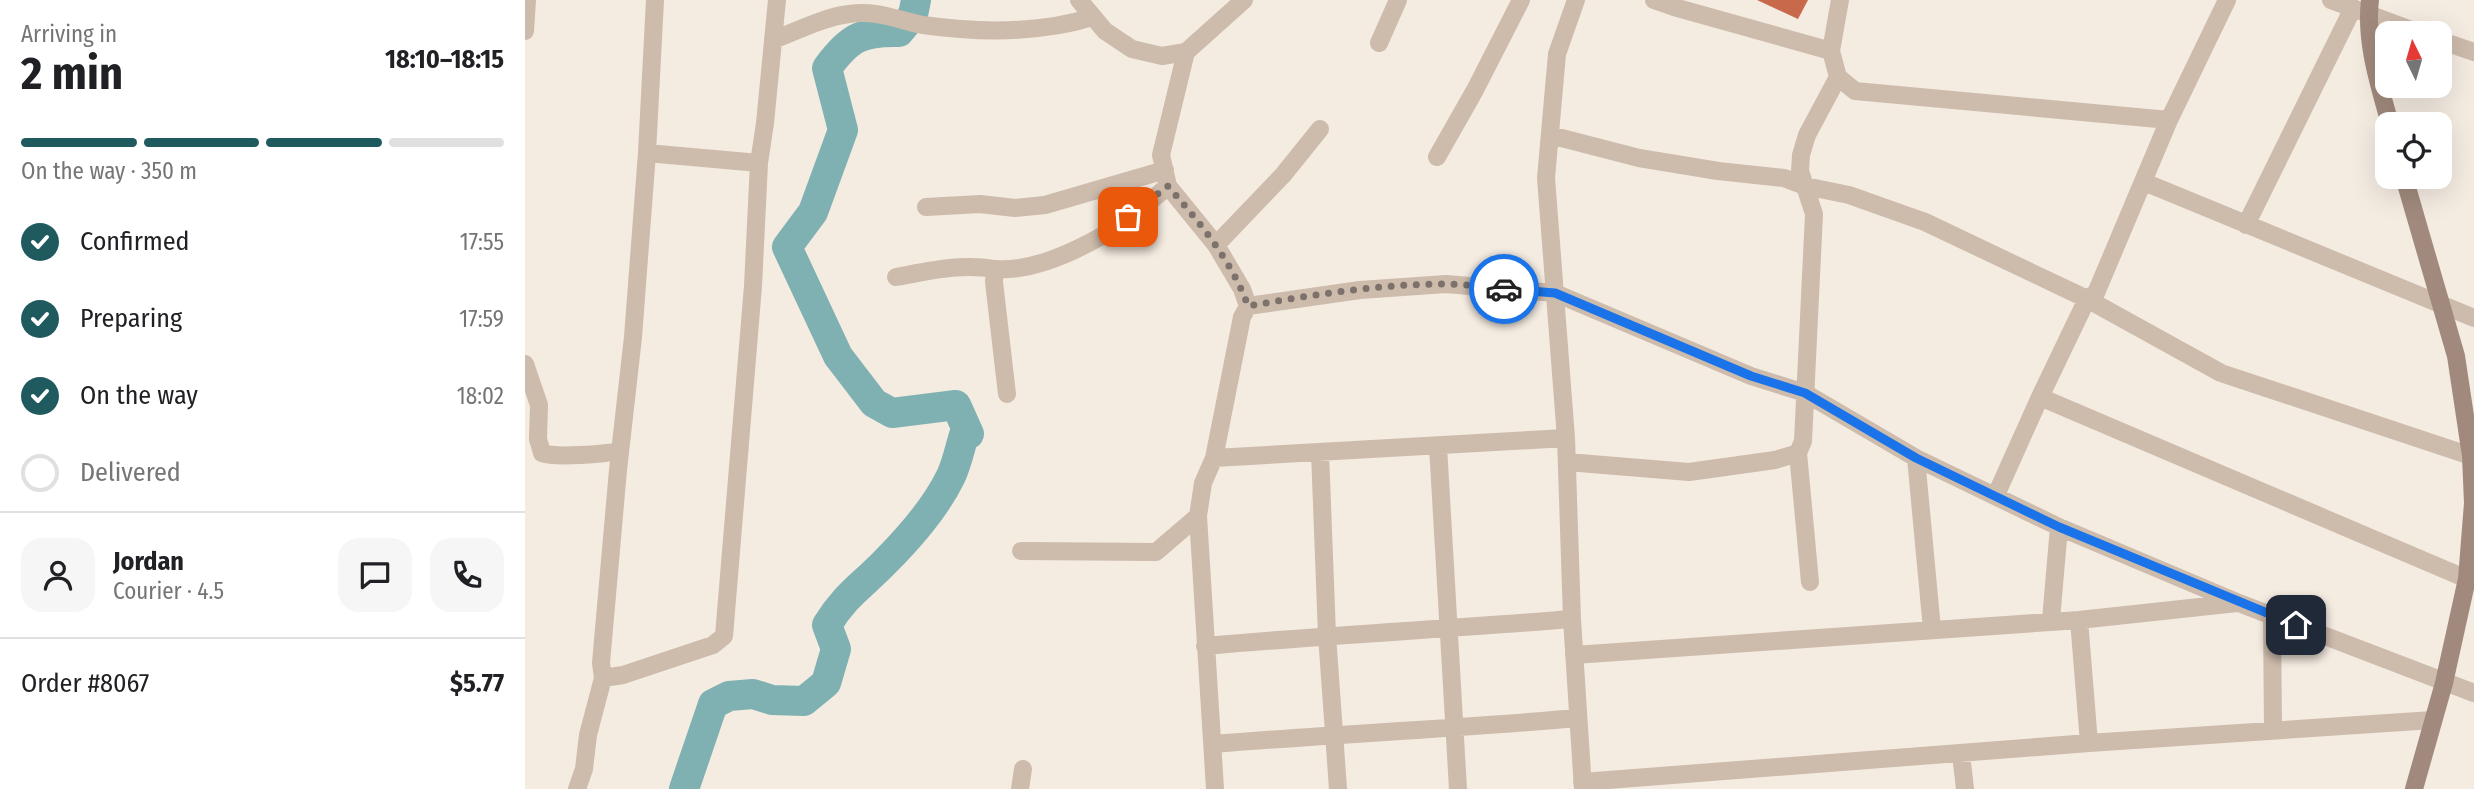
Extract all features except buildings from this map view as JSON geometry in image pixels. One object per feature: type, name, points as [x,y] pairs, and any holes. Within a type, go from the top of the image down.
[{"type":"main road","points":[[2364,8],[2387,112]]},
{"type":"main road","points":[[2408,189],[2442,306],[2462,388],[2471,456],[2473,503],[2467,579],[2444,682],[2414,789]]},
{"type":"street","points":[[525,31],[527,0]]},
{"type":"street","points":[[577,789],[584,769],[588,735],[603,678],[601,671],[620,451],[633,337],[655,0]]},
{"type":"street","points":[[603,678],[623,675],[713,645],[724,636],[753,286],[759,163],[777,0]]},
{"type":"street","points":[[1079,0],[1105,31],[1132,49],[1162,56],[1186,52],[1244,0]]},
{"type":"street","points":[[1379,43],[1398,0]]},
{"type":"street","points":[[1437,158],[1521,0]]},
{"type":"street","points":[[1576,0],[1557,54],[1546,178],[1566,438],[1571,619],[1583,786],[2089,743],[2433,719]]},
{"type":"street","points":[[1654,0],[1831,51]]},
{"type":"street","points":[[1840,0],[1831,51],[1838,78],[1855,91],[2169,120]]},
{"type":"street","points":[[1996,495],[2039,397],[2087,299],[2096,293],[2169,120],[2227,0]]},
{"type":"street","points":[[2331,0],[2364,8],[2393,21]]},
{"type":"street","points":[[2246,225],[2364,8]]},
{"type":"street","points":[[773,40],[847,14],[868,13],[919,24],[987,32],[1044,28],[1093,17]]},
{"type":"street","points":[[2452,44],[2474,52]]},
{"type":"street","points":[[1186,52],[1161,155],[1166,178],[1216,244],[1242,289],[1248,306],[1242,317],[1214,458],[1203,483],[1198,516],[1216,789]]},
{"type":"street","points":[[1810,582],[1798,453],[1803,441],[1814,214],[1800,171],[1807,135],[1838,78]]},
{"type":"street","points":[[1216,244],[1283,175],[1319,129]]},
{"type":"street","points":[[1550,135],[1639,158],[1784,178],[1805,186],[1849,195],[1924,222],[2087,299],[2221,373],[2471,456]]},
{"type":"street","points":[[647,153],[759,163]]},
{"type":"street","points":[[926,207],[980,204],[1015,208],[1045,205],[1166,178]]},
{"type":"street","points":[[896,277],[978,266],[1011,270],[1036,266],[1108,233],[1166,178]]},
{"type":"street","points":[[2144,182],[2474,318]]},
{"type":"street","points":[[995,269],[994,282],[1007,394]]},
{"type":"street","points":[[1248,306],[1360,290],[1446,284],[1555,293],[1751,376],[1805,393],[1916,458],[2059,527],[2239,603],[2474,693]]},
{"type":"street","points":[[525,364],[539,405],[538,439],[543,453],[551,456],[574,453],[598,456],[620,451]]},
{"type":"street","points":[[2039,397],[2467,579]]},
{"type":"street","points":[[1214,458],[1566,438]]},
{"type":"street","points":[[1438,446],[1458,789]]},
{"type":"street","points":[[1321,452],[1327,635],[1338,789]]},
{"type":"street","points":[[1567,462],[1689,472],[1775,460],[1798,453]]},
{"type":"street","points":[[1916,458],[1933,629]]},
{"type":"street","points":[[1021,551],[1156,552],[1198,516]]},
{"type":"street","points":[[2050,620],[2059,527]]},
{"type":"street","points":[[1574,655],[2079,620],[2239,603]]},
{"type":"street","points":[[2272,616],[2273,730]]},
{"type":"street","points":[[1205,646],[1571,619]]},
{"type":"street","points":[[2079,620],[2089,743]]},
{"type":"street","points":[[1213,744],[1334,734],[1454,729],[1577,718]]},
{"type":"street","points":[[1961,754],[1965,789]]},
{"type":"street","points":[[1020,789],[1023,769]]},
{"type":"waterway","points":[[684,789],[713,704],[729,696],[753,694],[772,700],[804,701],[826,683],[836,649],[827,625],[847,598],[913,532],[930,510],[951,476],[964,435],[969,434],[956,405],[892,413],[874,403],[838,356],[787,247],[813,212],[843,130],[827,68],[842,50],[857,38],[875,33],[899,32],[913,15],[916,0]]},
{"type":"way so far","points":[[1128,217],[1168,186],[1216,244],[1242,289],[1248,306],[1360,290],[1425,285],[1504,289]]},
{"type":"route","points":[[1504,289],[1555,293],[1751,376],[1805,393],[1916,458],[2059,527],[2296,625]]}]
